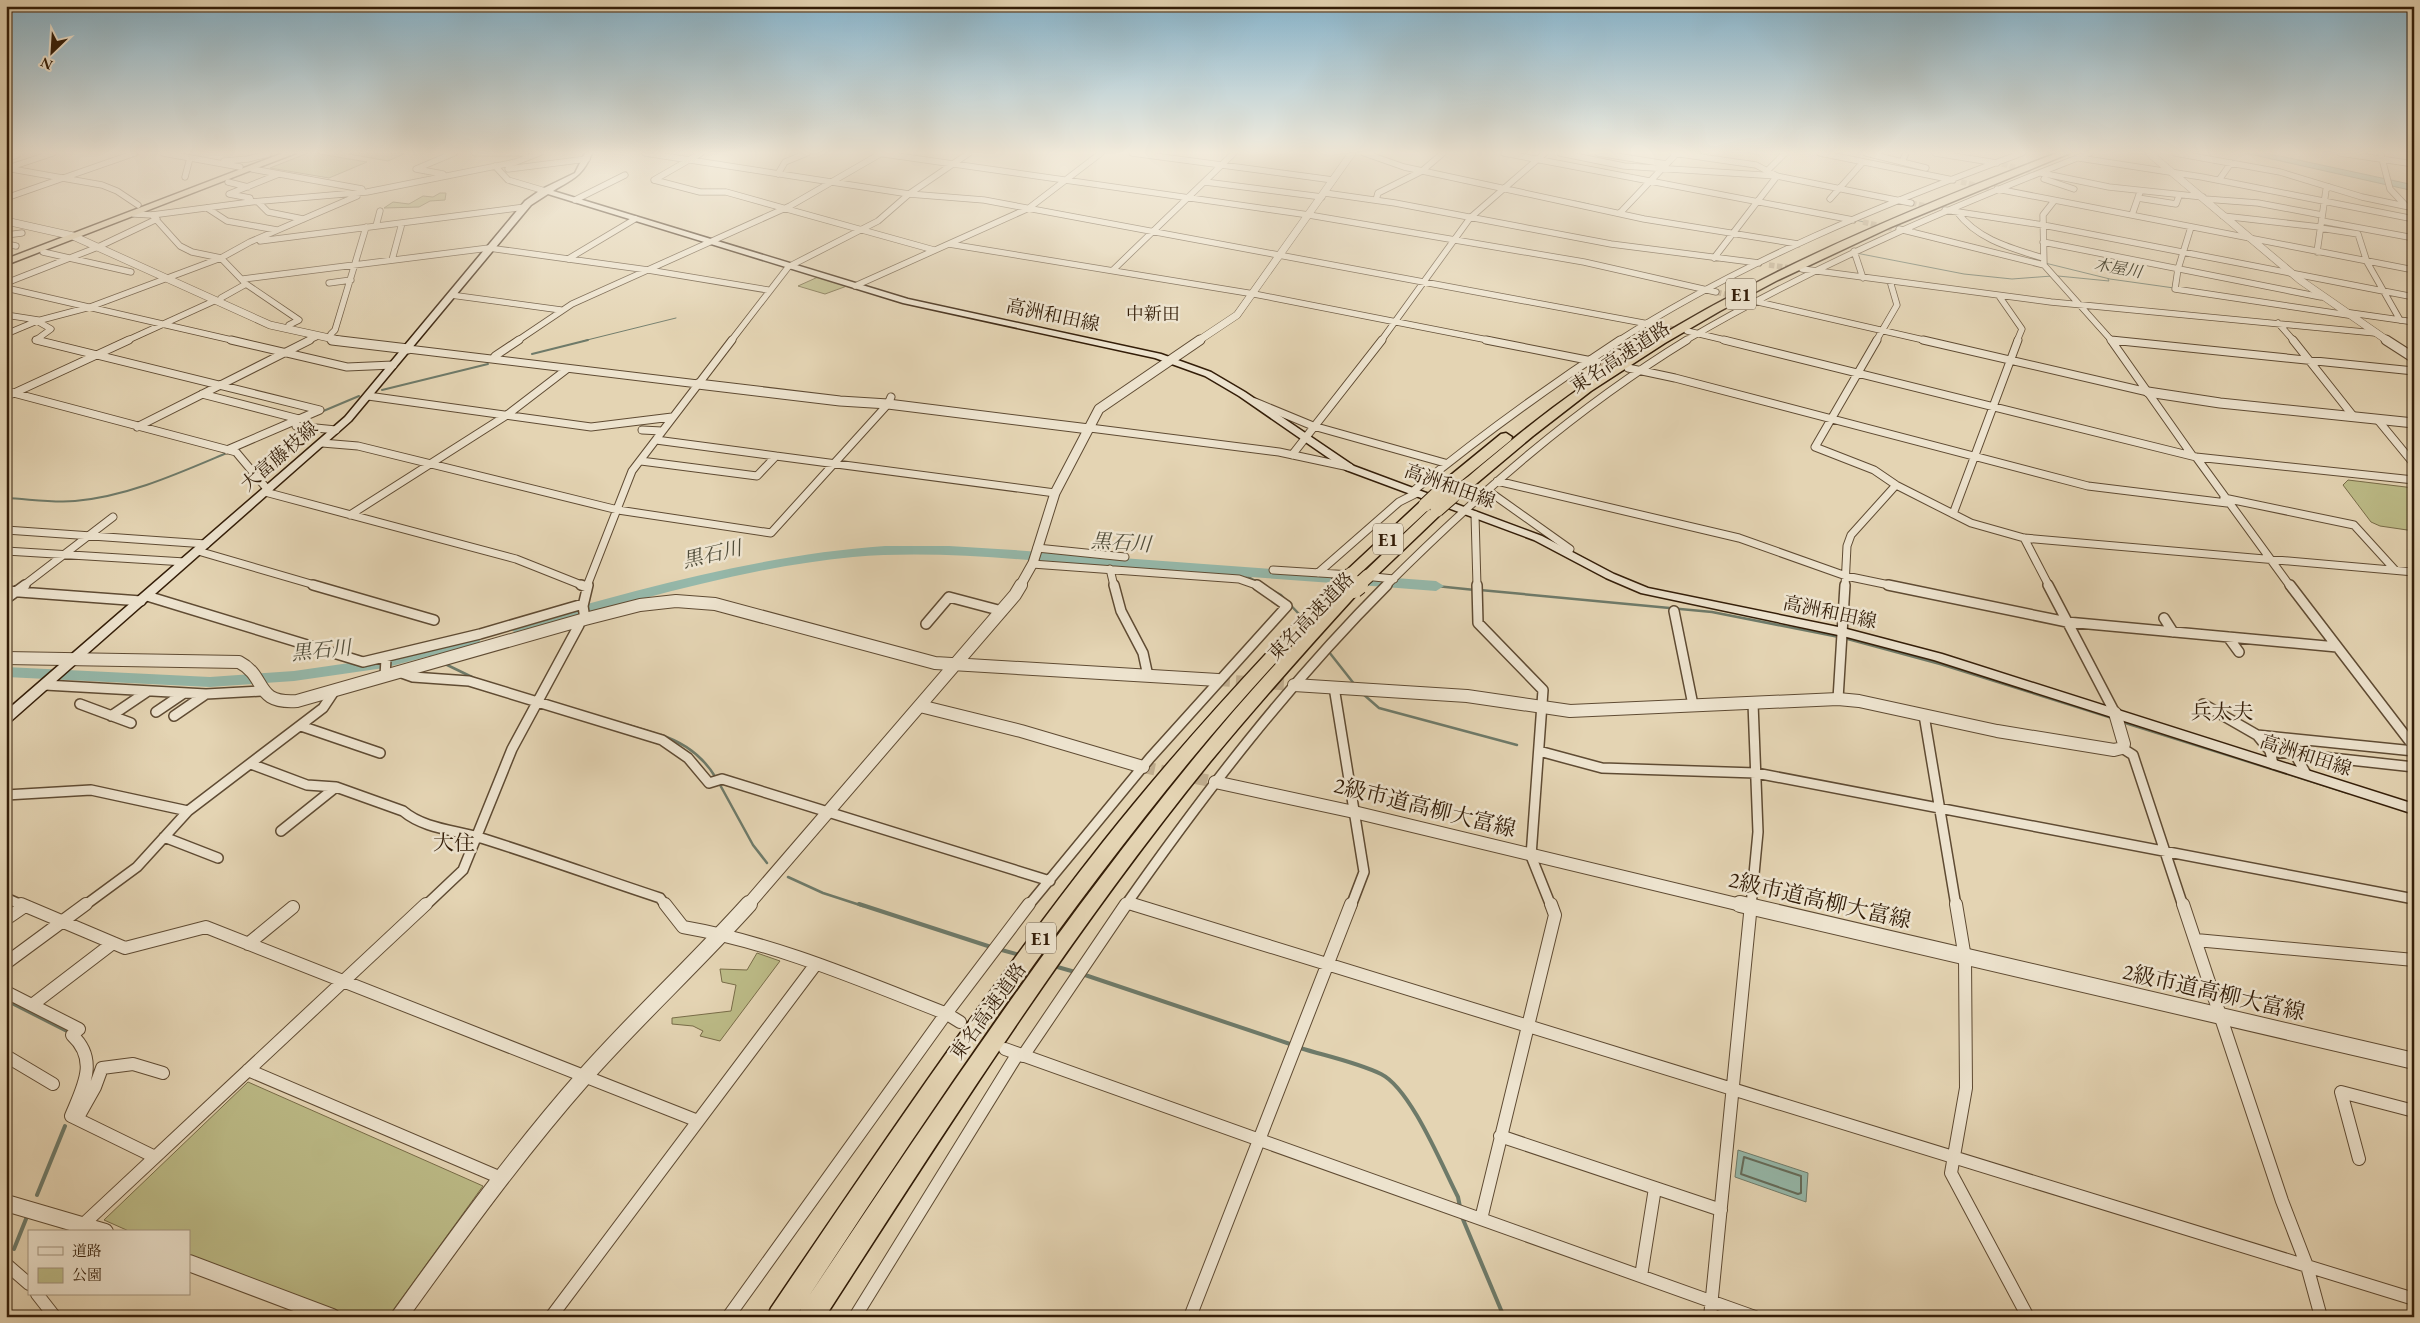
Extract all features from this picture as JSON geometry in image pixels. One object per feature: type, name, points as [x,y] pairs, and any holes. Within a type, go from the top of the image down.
[{"type":"highway","points":[[6,255],[122,215]]},
{"type":"highway","points":[[6,262],[125,215]]},
{"type":"highway","name":"東名高速道路","points":[[780,1317],[988,1009],[1109,848],[1225,707],[1504,438],[1581,380],[1624,352],[1729,291],[1805,253],[1892,215]]},
{"type":"highway","name":"東名高速道路","points":[[810,1317],[1004,1026],[1076,924],[1198,765],[1353,584],[1437,510],[1446,494],[1565,405],[1645,350],[1711,311],[1778,275],[1910,215]]},
{"type":"main road","name":"大富藤枝線","points":[[6,718],[336,430],[368,396],[517,215]]},
{"type":"main road","name":"高洲和田線","points":[[622,215],[925,306],[1170,360],[1208,374],[1255,402],[1304,438],[1350,468],[1538,538],[1568,552],[1610,576],[1645,591],[1843,638],[1938,657],[2115,713],[2271,757],[2306,774],[2414,809]]},
{"type":"street","points":[[149,215],[155,217],[180,246],[192,252],[221,258],[244,281],[299,320],[289,325]]},
{"type":"street","points":[[6,283],[98,247],[155,217],[168,215]]},
{"type":"street","points":[[217,215],[227,221],[277,230]]},
{"type":"street","points":[[282,215],[303,219]]},
{"type":"street","points":[[6,334],[38,321],[90,307],[221,258],[250,242],[313,215]]},
{"type":"street","points":[[376,226],[379,215]]},
{"type":"street","points":[[250,242],[465,215]]},
{"type":"street","points":[[495,356],[561,310],[771,215]]},
{"type":"street","points":[[805,215],[934,250]]},
{"type":"street","points":[[80,1228],[463,870],[512,748],[582,619],[587,587],[632,471],[768,290],[790,266],[862,230],[885,215]]},
{"type":"street","points":[[855,286],[1014,215]]},
{"type":"street","points":[[1064,215],[1654,325]]},
{"type":"street","points":[[1113,270],[1171,215]]},
{"type":"street","points":[[399,1317],[501,1178],[583,1078],[646,1009],[723,933],[775,875],[828,810],[920,706],[1024,582],[1035,557],[1054,493],[1099,409],[1105,403],[1237,315],[1254,294],[1309,215],[1584,262],[1716,292]]},
{"type":"street","points":[[1453,215],[1611,244],[1769,265]]},
{"type":"street","points":[[1292,455],[1396,322],[1474,215]]},
{"type":"street","points":[[1630,215],[1798,244]]},
{"type":"street","points":[[1714,258],[1747,215]]},
{"type":"street","points":[[1827,215],[1857,220]]},
{"type":"street","points":[[1318,573],[1480,434],[1586,360],[1646,323],[1706,290],[1798,244],[1868,215]]},
{"type":"street","points":[[855,1317],[1020,1056],[1127,903],[1215,782],[1294,685],[1393,579],[1497,481],[1564,426],[1639,370],[1697,333],[1754,301],[1854,251],[1934,215]]},
{"type":"street","points":[[1958,215],[1961,220],[1986,239],[2044,262],[2111,340],[2225,500],[2414,747]]},
{"type":"street","points":[[1975,215],[2043,225],[2414,298]]},
{"type":"street","points":[[2043,215],[2044,262]]},
{"type":"street","points":[[2132,215],[2414,270]]},
{"type":"street","points":[[2297,215],[2358,234],[2367,262],[2400,320]]},
{"type":"street","points":[[2317,252],[2322,215]]},
{"type":"street","points":[[2391,215],[2414,219]]},
{"type":"street","points":[[2223,216],[2321,222],[2414,238]]},
{"type":"street","points":[[2223,216],[2322,297],[2414,358]]},
{"type":"street","points":[[568,259],[635,219]]},
{"type":"street","points":[[6,221],[73,236],[167,277],[169,281],[289,325],[331,334],[567,369],[761,390],[840,401],[889,400],[1089,429],[1292,455],[1350,468]]},
{"type":"street","points":[[392,260],[402,223]]},
{"type":"street","points":[[331,334],[335,330],[366,227]]},
{"type":"street","points":[[2190,227],[2178,269],[2175,288],[2346,314],[2414,322]]},
{"type":"street","points":[[1900,229],[2044,262]]},
{"type":"street","points":[[6,235],[22,232]]},
{"type":"street","points":[[2098,253],[2103,238]]},
{"type":"street","points":[[2043,242],[2322,297]]},
{"type":"street","points":[[6,244],[16,246]]},
{"type":"street","points":[[949,244],[1254,294],[1597,362]]},
{"type":"street","points":[[9,393],[166,325],[218,299],[244,281],[355,265],[489,248],[648,270],[768,290]]},
{"type":"street","points":[[1854,251],[1863,278]]},
{"type":"street","points":[[44,252],[131,272]]},
{"type":"street","points":[[1802,269],[1999,296],[2375,333]]},
{"type":"street","points":[[329,283],[350,280]]},
{"type":"street","points":[[1890,282],[1897,305],[1815,447],[1874,470],[1896,485],[1953,514],[1984,527],[2024,538],[2414,572]]},
{"type":"street","points":[[6,288],[347,367],[393,365]]},
{"type":"street","points":[[452,295],[561,310]]},
{"type":"street","points":[[1953,514],[1976,457],[2022,329],[1999,296]]},
{"type":"street","points":[[218,299],[270,325],[316,337],[495,356],[698,384]]},
{"type":"street","points":[[1745,299],[2148,392],[2220,403],[2414,423]]},
{"type":"street","points":[[6,315],[38,321],[51,329],[36,340],[320,410],[297,423],[230,451]]},
{"type":"street","points":[[2278,324],[2311,361],[2354,417]]},
{"type":"street","points":[[1687,331],[2194,456],[2414,480]]},
{"type":"street","points":[[137,427],[316,337]]},
{"type":"street","points":[[2111,340],[2414,371]]},
{"type":"street","points":[[1628,368],[2088,486],[2225,500],[2354,524],[2396,570]]},
{"type":"street","points":[[350,515],[507,415],[567,369]]},
{"type":"street","points":[[9,393],[230,451],[266,491],[516,559],[587,587]]},
{"type":"street","points":[[202,394],[297,423],[336,430]]},
{"type":"street","points":[[368,396],[591,427],[672,417]]},
{"type":"street","points":[[322,443],[358,446],[618,510],[771,533],[889,400]]},
{"type":"street","points":[[1255,402],[1313,426],[1445,463]]},
{"type":"street","points":[[2377,419],[2414,464]]},
{"type":"street","points":[[642,430],[662,431]]},
{"type":"street","points":[[656,440],[1054,493]]},
{"type":"street","points":[[641,461],[757,476],[776,456]]},
{"type":"street","points":[[1497,481],[1739,538],[1846,576],[2067,622],[2337,647]]},
{"type":"street","points":[[1838,699],[1847,546],[1851,535],[1896,485]]},
{"type":"street","points":[[1487,490],[1570,548],[1568,552]]},
{"type":"street","points":[[1476,515],[1478,623],[1543,690],[1531,856],[1555,916],[1526,1027],[1482,1218]]},
{"type":"street","points":[[6,599],[11,592],[64,555],[113,517]]},
{"type":"street","points":[[6,530],[202,547],[434,620]]},
{"type":"street","points":[[2024,538],[2115,713],[2124,744],[2122,748]]},
{"type":"street","points":[[6,551],[185,562]]},
{"type":"street","points":[[1035,557],[1125,557]]},
{"type":"street","points":[[728,1317],[947,1014],[1050,881],[1218,680],[1287,606],[1256,584],[1239,579],[1110,569],[1035,557]]},
{"type":"street","points":[[1110,569],[1121,610],[1143,653],[1148,676]]},
{"type":"street","points":[[1273,570],[1393,579]]},
{"type":"street","points":[[11,592],[144,598],[364,662],[480,634],[583,605]]},
{"type":"street","points":[[926,624],[949,597],[1002,610]]},
{"type":"street","points":[[6,658],[70,662],[225,660],[239,662],[250,668],[256,675],[266,696],[284,702],[313,699],[385,672],[399,671],[582,619],[655,603],[698,602],[715,604],[935,663],[1218,680]]},
{"type":"street","points":[[1674,611],[1693,705]]},
{"type":"street","points":[[2164,618],[2174,632]]},
{"type":"street","points":[[2228,637],[2239,652]]},
{"type":"street","points":[[385,672],[386,659]]},
{"type":"street","points":[[399,671],[413,677],[469,681],[539,699],[662,740],[677,747],[692,760],[709,783],[722,779],[828,810],[1050,881]]},
{"type":"street","points":[[46,684],[206,694],[262,691]]},
{"type":"street","points":[[1294,685],[1467,696],[1542,705],[1570,711],[1838,699],[1924,714],[1997,731],[2114,750],[2122,748],[2133,755],[2282,1201],[2307,1266],[2321,1317]]},
{"type":"street","points":[[1190,1317],[1364,872],[1334,687]]},
{"type":"street","points":[[111,716],[148,691]]},
{"type":"street","points":[[6,963],[137,867],[188,811],[323,708],[333,692]]},
{"type":"street","points":[[156,712],[184,693]]},
{"type":"street","points":[[174,716],[206,694]]},
{"type":"street","points":[[1710,1317],[1758,832],[1753,703]]},
{"type":"street","points":[[80,704],[131,723]]},
{"type":"street","points":[[2203,704],[2257,735],[2414,751]]},
{"type":"street","points":[[920,706],[1021,731],[1143,768]]},
{"type":"street","points":[[1924,714],[1964,958],[1966,1088],[1951,1173],[2028,1317]]},
{"type":"street","points":[[301,726],[380,753]]},
{"type":"street","points":[[2257,735],[2271,757],[2296,754],[2414,767]]},
{"type":"street","points":[[1539,752],[1602,768],[1756,773],[2414,899]]},
{"type":"street","points":[[2296,754],[2306,774]]},
{"type":"street","points":[[251,764],[307,785],[336,788],[403,811],[410,817],[433,826],[477,837],[660,898],[683,927],[723,933],[816,964],[947,1014],[960,1022]]},
{"type":"street","name":"2級市道高柳大富線","points":[[1215,782],[1354,812],[1531,856],[2413,1062]]},
{"type":"street","points":[[281,831],[336,788]]},
{"type":"street","points":[[6,795],[91,790],[188,811]]},
{"type":"street","points":[[164,837],[218,858]]},
{"type":"street","points":[[6,898],[125,948],[206,927],[698,1122]]},
{"type":"street","points":[[1127,903],[1526,1027],[1955,1156],[2414,1299]]},
{"type":"street","points":[[6,920],[25,906]]},
{"type":"street","points":[[248,944],[293,906]]},
{"type":"street","points":[[2196,940],[2287,950],[2414,960]]},
{"type":"street","points":[[32,1006],[113,943]]},
{"type":"street","points":[[551,1317],[816,964]]},
{"type":"street","points":[[6,992],[79,1029],[72,1035],[80,1041],[86,1050],[88,1065],[86,1080],[71,1116],[156,1157]]},
{"type":"street","points":[[1005,1049],[1020,1056],[1482,1218],[1755,1317]]},
{"type":"street","points":[[8,1060],[54,1084]]},
{"type":"street","points":[[77,1119],[96,1087],[102,1068],[124,1062],[142,1064],[163,1073]]},
{"type":"street","points":[[248,1070],[501,1178]]},
{"type":"street","points":[[2359,1159],[2341,1092],[2414,1111]]},
{"type":"street","points":[[1500,1136],[1721,1210]]},
{"type":"street","points":[[1641,1276],[1655,1188]]},
{"type":"street","points":[[6,1203],[80,1228],[92,1230]]},
{"type":"street","points":[[190,1263],[332,1317]]},
{"type":"street","points":[[6,1264],[27,1278]]},
{"type":"street","points":[[38,1296],[54,1317]]},
{"type":"green space","points":[[818,277],[847,286],[825,294],[798,286]]},
{"type":"green space","points":[[2348,480],[2414,488],[2414,531],[2380,526],[2371,522],[2343,485]]},
{"type":"green space","points":[[757,953],[780,961],[720,1041],[700,1036],[703,1031],[693,1026],[672,1024],[672,1018],[731,1011],[736,985],[722,982],[720,969],[747,970]]},
{"type":"green space","points":[[248,1082],[483,1186],[388,1317],[336,1317],[190,1256],[190,1230],[126,1230],[104,1220]]},
{"type":"water","points":[[1738,1150],[1808,1173],[1806,1202],[1735,1177]]},
{"type":"waterway","name":"木屋川","points":[[1855,220],[1864,222]]},
{"type":"waterway","points":[[1856,253],[1964,274],[2012,279],[2052,276]]},
{"type":"waterway","name":"木屋川","points":[[2045,263],[2110,279],[2174,288]]},
{"type":"waterway","points":[[2058,276],[2109,281],[2108,279]]},
{"type":"waterway","points":[[583,341],[676,318]]},
{"type":"waterway","points":[[532,354],[588,340]]},
{"type":"waterway","points":[[382,390],[488,364]]},
{"type":"waterway","points":[[321,412],[359,396]]},
{"type":"waterway","points":[[6,498],[58,502],[115,494],[154,482],[229,452]]},
{"type":"waterway","name":"黒石川","points":[[516,628],[683,583],[768,565],[810,558],[885,551],[982,552],[1436,586]]},
{"type":"waterway","points":[[1241,573],[1265,586]]},
{"type":"waterway","points":[[1262,585],[1281,595],[1299,614]]},
{"type":"waterway","points":[[1436,586],[1475,590]]},
{"type":"waterway","points":[[1480,590],[1712,612],[1839,637]]},
{"type":"waterway","points":[[1844,638],[1940,664],[2112,718]]},
{"type":"waterway","name":"黒石川","points":[[6,672],[210,682],[294,676],[384,663],[473,639]]},
{"type":"waterway","points":[[1329,652],[1355,685]]},
{"type":"waterway","name":"黒石川","points":[[426,653],[433,658]]},
{"type":"waterway","points":[[443,663],[472,677]]},
{"type":"waterway","points":[[1363,694],[1379,708],[1517,745]]},
{"type":"waterway","points":[[2122,722],[2348,793]]},
{"type":"waterway","points":[[628,725],[654,733]]},
{"type":"waterway","points":[[661,735],[693,751],[716,778]]},
{"type":"waterway","points":[[719,783],[753,845],[767,863]]},
{"type":"waterway","points":[[788,877],[823,893],[863,906]]},
{"type":"waterway","points":[[859,904],[991,947]]},
{"type":"waterway","points":[[998,949],[1020,955]]},
{"type":"waterway","points":[[1054,966],[1075,972]]},
{"type":"waterway","points":[[1082,974],[1293,1045]]},
{"type":"waterway","points":[[6,1000],[69,1032]]},
{"type":"waterway","points":[[1300,1048],[1361,1066],[1381,1074],[1392,1082],[1414,1111],[1435,1148],[1458,1197],[1460,1207]]},
{"type":"waterway","points":[[37,1195],[65,1126]]},
{"type":"waterway","points":[[1462,1217],[1504,1317]]},
{"type":"waterway","points":[[14,1249],[26,1219]]},
{"type":"tunnel","points":[[1863,222],[1894,229]]},
{"type":"tunnel","points":[[1769,265],[1799,269]]},
{"type":"tunnel","points":[[1716,292],[1742,298]]},
{"type":"tunnel","points":[[1654,325],[1684,331]]},
{"type":"tunnel","points":[[1597,362],[1626,368]]},
{"type":"tunnel","points":[[1218,680],[1294,685]]},
{"type":"tunnel","points":[[1143,767],[1215,782]]},
{"type":"district","name":"中新田","points":[[1153,313]]},
{"type":"district","name":"兵太夫","points":[[2222,711]]},
{"type":"district","name":"大住","points":[[454,842]]}]
